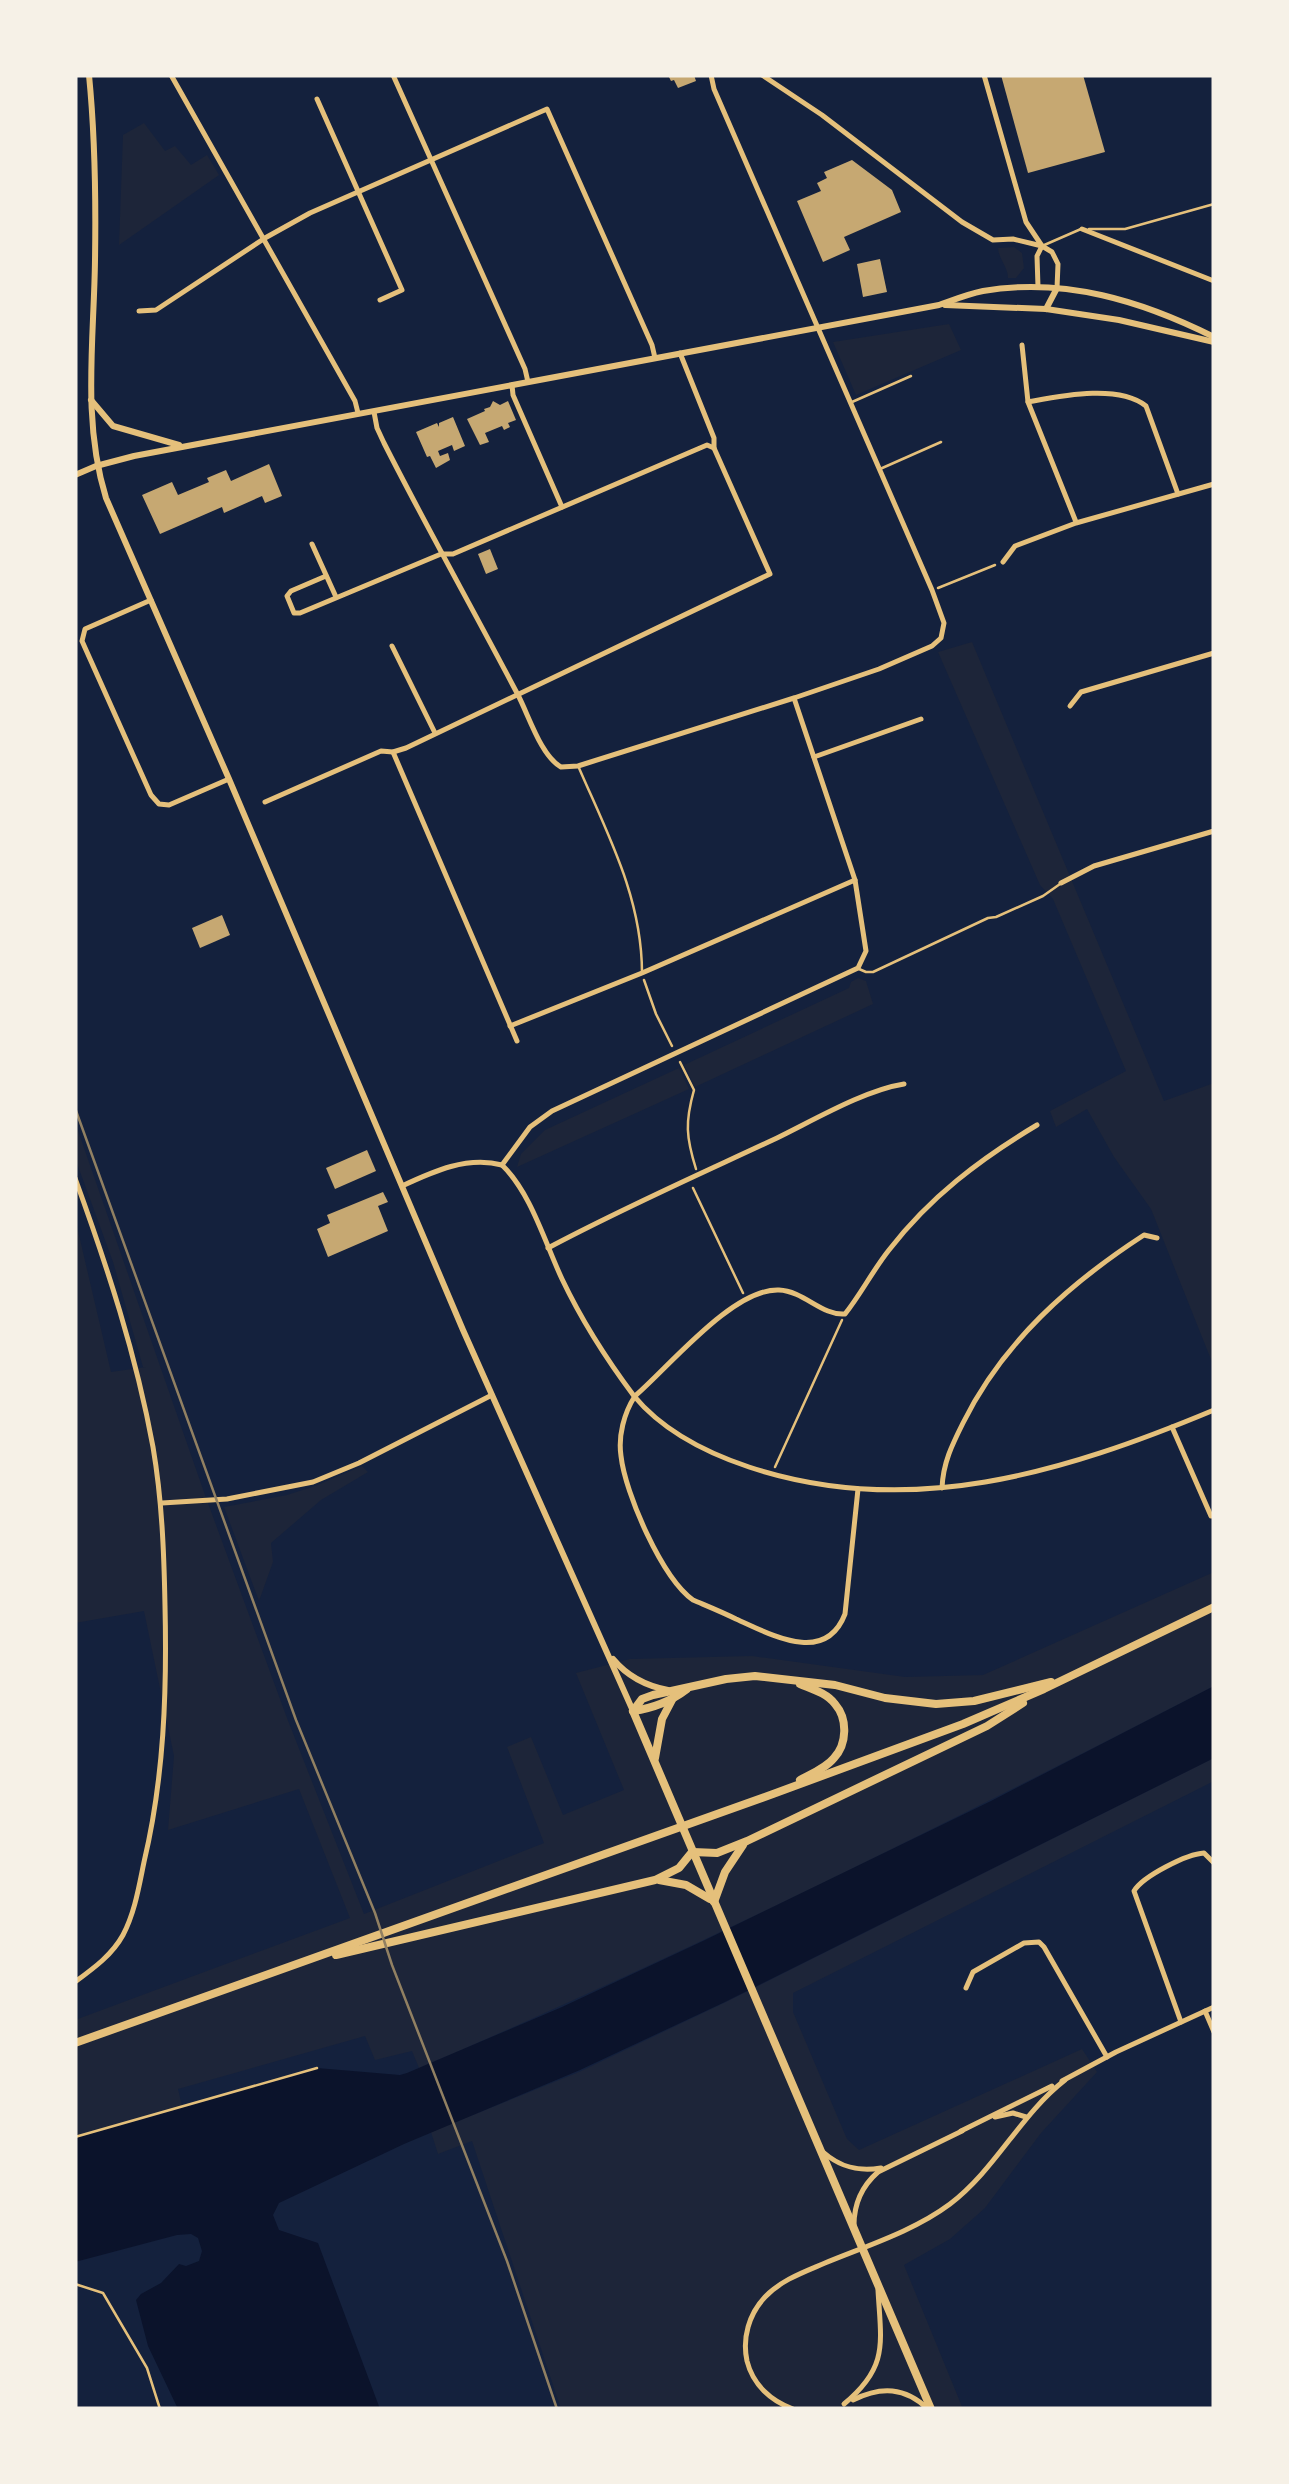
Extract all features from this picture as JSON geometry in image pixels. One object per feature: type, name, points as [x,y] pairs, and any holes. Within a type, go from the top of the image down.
[{"type":"main road","points":[[75,2043],[963,1724],[1044,1690],[1214,1607]]},
{"type":"main road","points":[[632,1711],[642,1700],[668,1690],[740,1677],[836,1685],[900,1702],[936,1704],[974,1701],[1070,1677]]},
{"type":"main road","points":[[773,1794],[825,1766],[843,1742],[835,1703],[824,1694],[786,1680]]},
{"type":"main road","points":[[632,1711],[672,1700],[687,1689]]},
{"type":"main road","points":[[692,1852],[718,1854],[747,1841],[987,1726],[1044,1690]]},
{"type":"main road","points":[[654,1762],[662,1718],[672,1700]]},
{"type":"main road","points":[[632,1711],[930,2409]]},
{"type":"main road","points":[[714,1902],[729,1864],[747,1841]]},
{"type":"main road","points":[[297,1964],[654,1880],[678,1868],[692,1852]]},
{"type":"main road","points":[[654,1880],[686,1885],[714,1902]]},
{"type":"street","points":[[89,75],[95,259],[90,398],[96,466],[106,498],[632,1711]]},
{"type":"street","points":[[171,75],[355,401],[358,415]]},
{"type":"street","points":[[394,75],[528,382]]},
{"type":"street","points":[[374,412],[377,428],[441,554],[556,765],[578,766],[794,698],[897,661],[941,638],[944,623],[932,590],[710,75]]},
{"type":"street","points":[[762,75],[812,108],[962,222],[993,240],[1013,240],[1052,252],[1058,264],[1057,288],[1046,309]]},
{"type":"street","points":[[984,75],[1026,222],[1042,246]]},
{"type":"street","points":[[317,99],[402,290],[380,300]]},
{"type":"street","points":[[139,311],[156,310],[310,213],[543,109],[550,112],[655,358]]},
{"type":"street","points":[[1082,229],[1214,281]]},
{"type":"street","points":[[1042,246],[1037,256],[1038,288],[1046,309]]},
{"type":"street","points":[[75,475],[96,466],[184,447],[938,305],[980,292],[1057,288],[1118,297],[1180,320],[1214,340]]},
{"type":"street","points":[[938,305],[1046,309],[1214,340]]},
{"type":"street","points":[[1022,345],[1028,402],[1076,522]]},
{"type":"street","points":[[265,802],[380,751],[392,752],[435,733],[770,574],[714,448],[714,438],[680,353]]},
{"type":"street","points":[[512,385],[562,508]]},
{"type":"street","points":[[1028,402],[1079,393],[1136,398],[1146,406],[1178,494]]},
{"type":"street","points":[[90,398],[113,426],[184,447]]},
{"type":"street","points":[[326,576],[291,591],[287,596],[294,613],[441,554],[452,554],[707,445],[714,448]]},
{"type":"street","points":[[1002,562],[1015,546],[1076,522],[1214,484]]},
{"type":"street","points":[[312,544],[336,597]]},
{"type":"street","points":[[150,600],[85,630],[82,641],[150,795],[159,804],[169,805],[229,778]]},
{"type":"street","points":[[392,646],[435,733]]},
{"type":"street","points":[[1070,706],[1082,692],[1214,653]]},
{"type":"street","points":[[502,1165],[530,1126],[552,1110],[858,968],[866,951],[854,880],[794,698]]},
{"type":"street","points":[[814,756],[922,719]]},
{"type":"street","points":[[392,752],[516,1041]]},
{"type":"street","points":[[1061,883],[1094,866],[1214,830]]},
{"type":"street","points":[[510,1026],[642,974],[854,880]]},
{"type":"street","points":[[548,1248],[848,1104],[904,1084]]},
{"type":"street","points":[[858,1489],[842,1622],[828,1637],[818,1641],[799,1643],[775,1637],[693,1600],[669,1574],[638,1510],[621,1456],[628,1407],[721,1316],[761,1292],[787,1291],[834,1315],[845,1314],[892,1246],[935,1198],[973,1167],[1037,1125]]},
{"type":"street","points":[[402,1186],[454,1165],[502,1165],[522,1192],[588,1326],[635,1396],[668,1428],[694,1443],[772,1474],[829,1487],[942,1489],[1019,1476],[1094,1454],[1214,1410]]},
{"type":"street","points":[[75,1178],[133,1352],[153,1447],[162,1503],[166,1645],[159,1784],[132,1915],[110,1955],[75,1982]]},
{"type":"street","points":[[942,1489],[943,1470],[952,1446],[981,1391],[1012,1348],[1084,1278],[1144,1235],[1157,1238]]},
{"type":"street","points":[[162,1503],[227,1499],[313,1482],[360,1463],[492,1395]]},
{"type":"street","points":[[1172,1427],[1214,1516]]},
{"type":"street","points":[[608,1655],[629,1675],[668,1690]]},
{"type":"street","points":[[1181,2022],[1134,1890],[1140,1881],[1192,1854],[1204,1853],[1214,1862]]},
{"type":"street","points":[[966,1988],[972,1972],[1024,1944],[1039,1942],[1107,2056]]},
{"type":"street","points":[[961,2132],[1214,2006]]},
{"type":"street","points":[[1205,2011],[1214,2032]]},
{"type":"street","points":[[793,2409],[773,2399],[754,2377],[746,2350],[747,2332],[757,2307],[774,2289],[929,2218],[965,2192],[1026,2117],[1065,2080]]},
{"type":"street","points":[[820,2150],[834,2161],[868,2170],[884,2167],[1003,2114],[1026,2117]]},
{"type":"street","points":[[855,2230],[860,2195],[884,2167]]},
{"type":"street","points":[[844,2404],[869,2382],[877,2363],[881,2338],[878,2286]]},
{"type":"street","points":[[836,2408],[888,2389],[910,2395],[930,2409]]},
{"type":"lane","points":[[1042,246],[1082,229],[1124,229],[1214,204]]},
{"type":"lane","points":[[850,403],[911,376]]},
{"type":"lane","points":[[879,470],[940,442]]},
{"type":"lane","points":[[578,766],[635,906],[642,943],[642,974]]},
{"type":"lane","points":[[858,968],[873,972],[1043,896],[1061,883]]},
{"type":"lane","points":[[75,2284],[103,2293],[147,2368],[160,2409]]},
{"type":"path","points":[[932,590],[1002,562]]},
{"type":"path","points":[[642,974],[656,1014],[694,1090],[686,1118],[698,1175]]},
{"type":"path","points":[[689,1180],[746,1299]]},
{"type":"path","points":[[772,1474],[845,1314]]},
{"type":"path","points":[[75,2137],[316,2068]]},
{"type":"shaded area","points":[[144,123],[165,151],[175,146],[191,165],[207,155],[219,175],[119,245],[123,135]]},
{"type":"shaded area","points":[[1014,247],[1022,253],[1024,268],[1016,278],[1008,278],[998,248]]},
{"type":"shaded area","points":[[949,324],[961,350],[856,395],[833,342]]},
{"type":"shaded area","points":[[972,642],[1164,1101],[1214,1083],[1214,1367],[1151,1209],[1114,1157],[1087,1109],[1056,1127],[1050,1111],[1126,1071],[1053,899],[1040,885],[938,652]]},
{"type":"shaded area","points":[[858,978],[866,981],[873,1004],[695,1087],[684,1065],[849,988]]},
{"type":"shaded area","points":[[679,1068],[689,1089],[517,1167],[521,1154],[545,1130]]},
{"type":"shaded area","points":[[75,1122],[205,1495],[364,1914],[544,1843],[507,1747],[531,1737],[563,1815],[624,1790],[576,1673],[630,1659],[752,1656],[905,1677],[983,1675],[1214,1572],[1214,1686],[820,1885],[419,2068],[412,2051],[375,2060],[365,2036],[178,2089],[182,2106],[75,2137],[75,2020],[350,1918],[299,1789],[168,1830],[174,1756],[144,1611],[75,1623],[75,1218],[111,1372],[146,1367],[75,1158]]},
{"type":"shaded area","points":[[362,1466],[368,1472],[321,1500],[271,1543],[273,1562],[259,1601],[224,1507],[287,1495]]},
{"type":"shaded area","points":[[1214,1686],[1214,1758],[725,2002],[279,2203],[273,2215],[279,2230],[318,2243],[380,2409],[178,2409],[148,2346],[136,2300],[161,2283],[179,2264],[186,2266],[199,2261],[202,2251],[198,2238],[177,2235],[75,2262],[75,2137],[317,2068],[407,2073],[705,1940],[991,1801]]},
{"type":"shaded area","points":[[1214,1758],[1214,1781],[793,1993],[793,2012],[847,2139],[859,2150],[1082,2049],[1097,2072],[1041,2133],[985,2208],[950,2239],[904,2265],[963,2409],[561,2409],[472,2141],[438,2154],[431,2132],[579,2072],[726,2002]]},
{"type":"building","points":[[668,75],[694,75],[696,81],[678,88]]},
{"type":"building","points":[[1001,75],[1083,75],[1105,152],[1028,173]]},
{"type":"building","points":[[852,160],[892,190],[901,212],[844,237],[850,250],[823,262],[797,201],[821,191],[817,183],[827,178],[824,172]]},
{"type":"building","points":[[880,259],[887,292],[863,297],[857,264]]},
{"type":"building","points":[[493,401],[500,405],[508,401],[516,420],[504,430],[502,426],[485,433],[489,442],[480,445],[467,419],[485,411]]},
{"type":"building","points":[[453,417],[465,446],[454,451],[452,445],[438,451],[440,456],[448,453],[450,460],[436,468],[416,432],[437,423],[439,427],[439,423]]},
{"type":"building","points":[[269,464],[282,496],[265,503],[262,496],[224,513],[222,507],[160,534],[142,495],[172,482],[178,495],[226,470],[231,481]]},
{"type":"building","points":[[490,549],[498,569],[486,574],[478,554]]},
{"type":"building","points":[[222,915],[230,935],[200,948],[192,928]]},
{"type":"building","points":[[367,1150],[376,1171],[335,1189],[326,1168]]},
{"type":"building","points":[[383,1192],[388,1202],[378,1206],[388,1231],[328,1257],[317,1229],[330,1223],[327,1215]]},
{"type":"railway","points":[[75,1108],[296,1720],[375,1913],[507,2261],[557,2409]]}]
